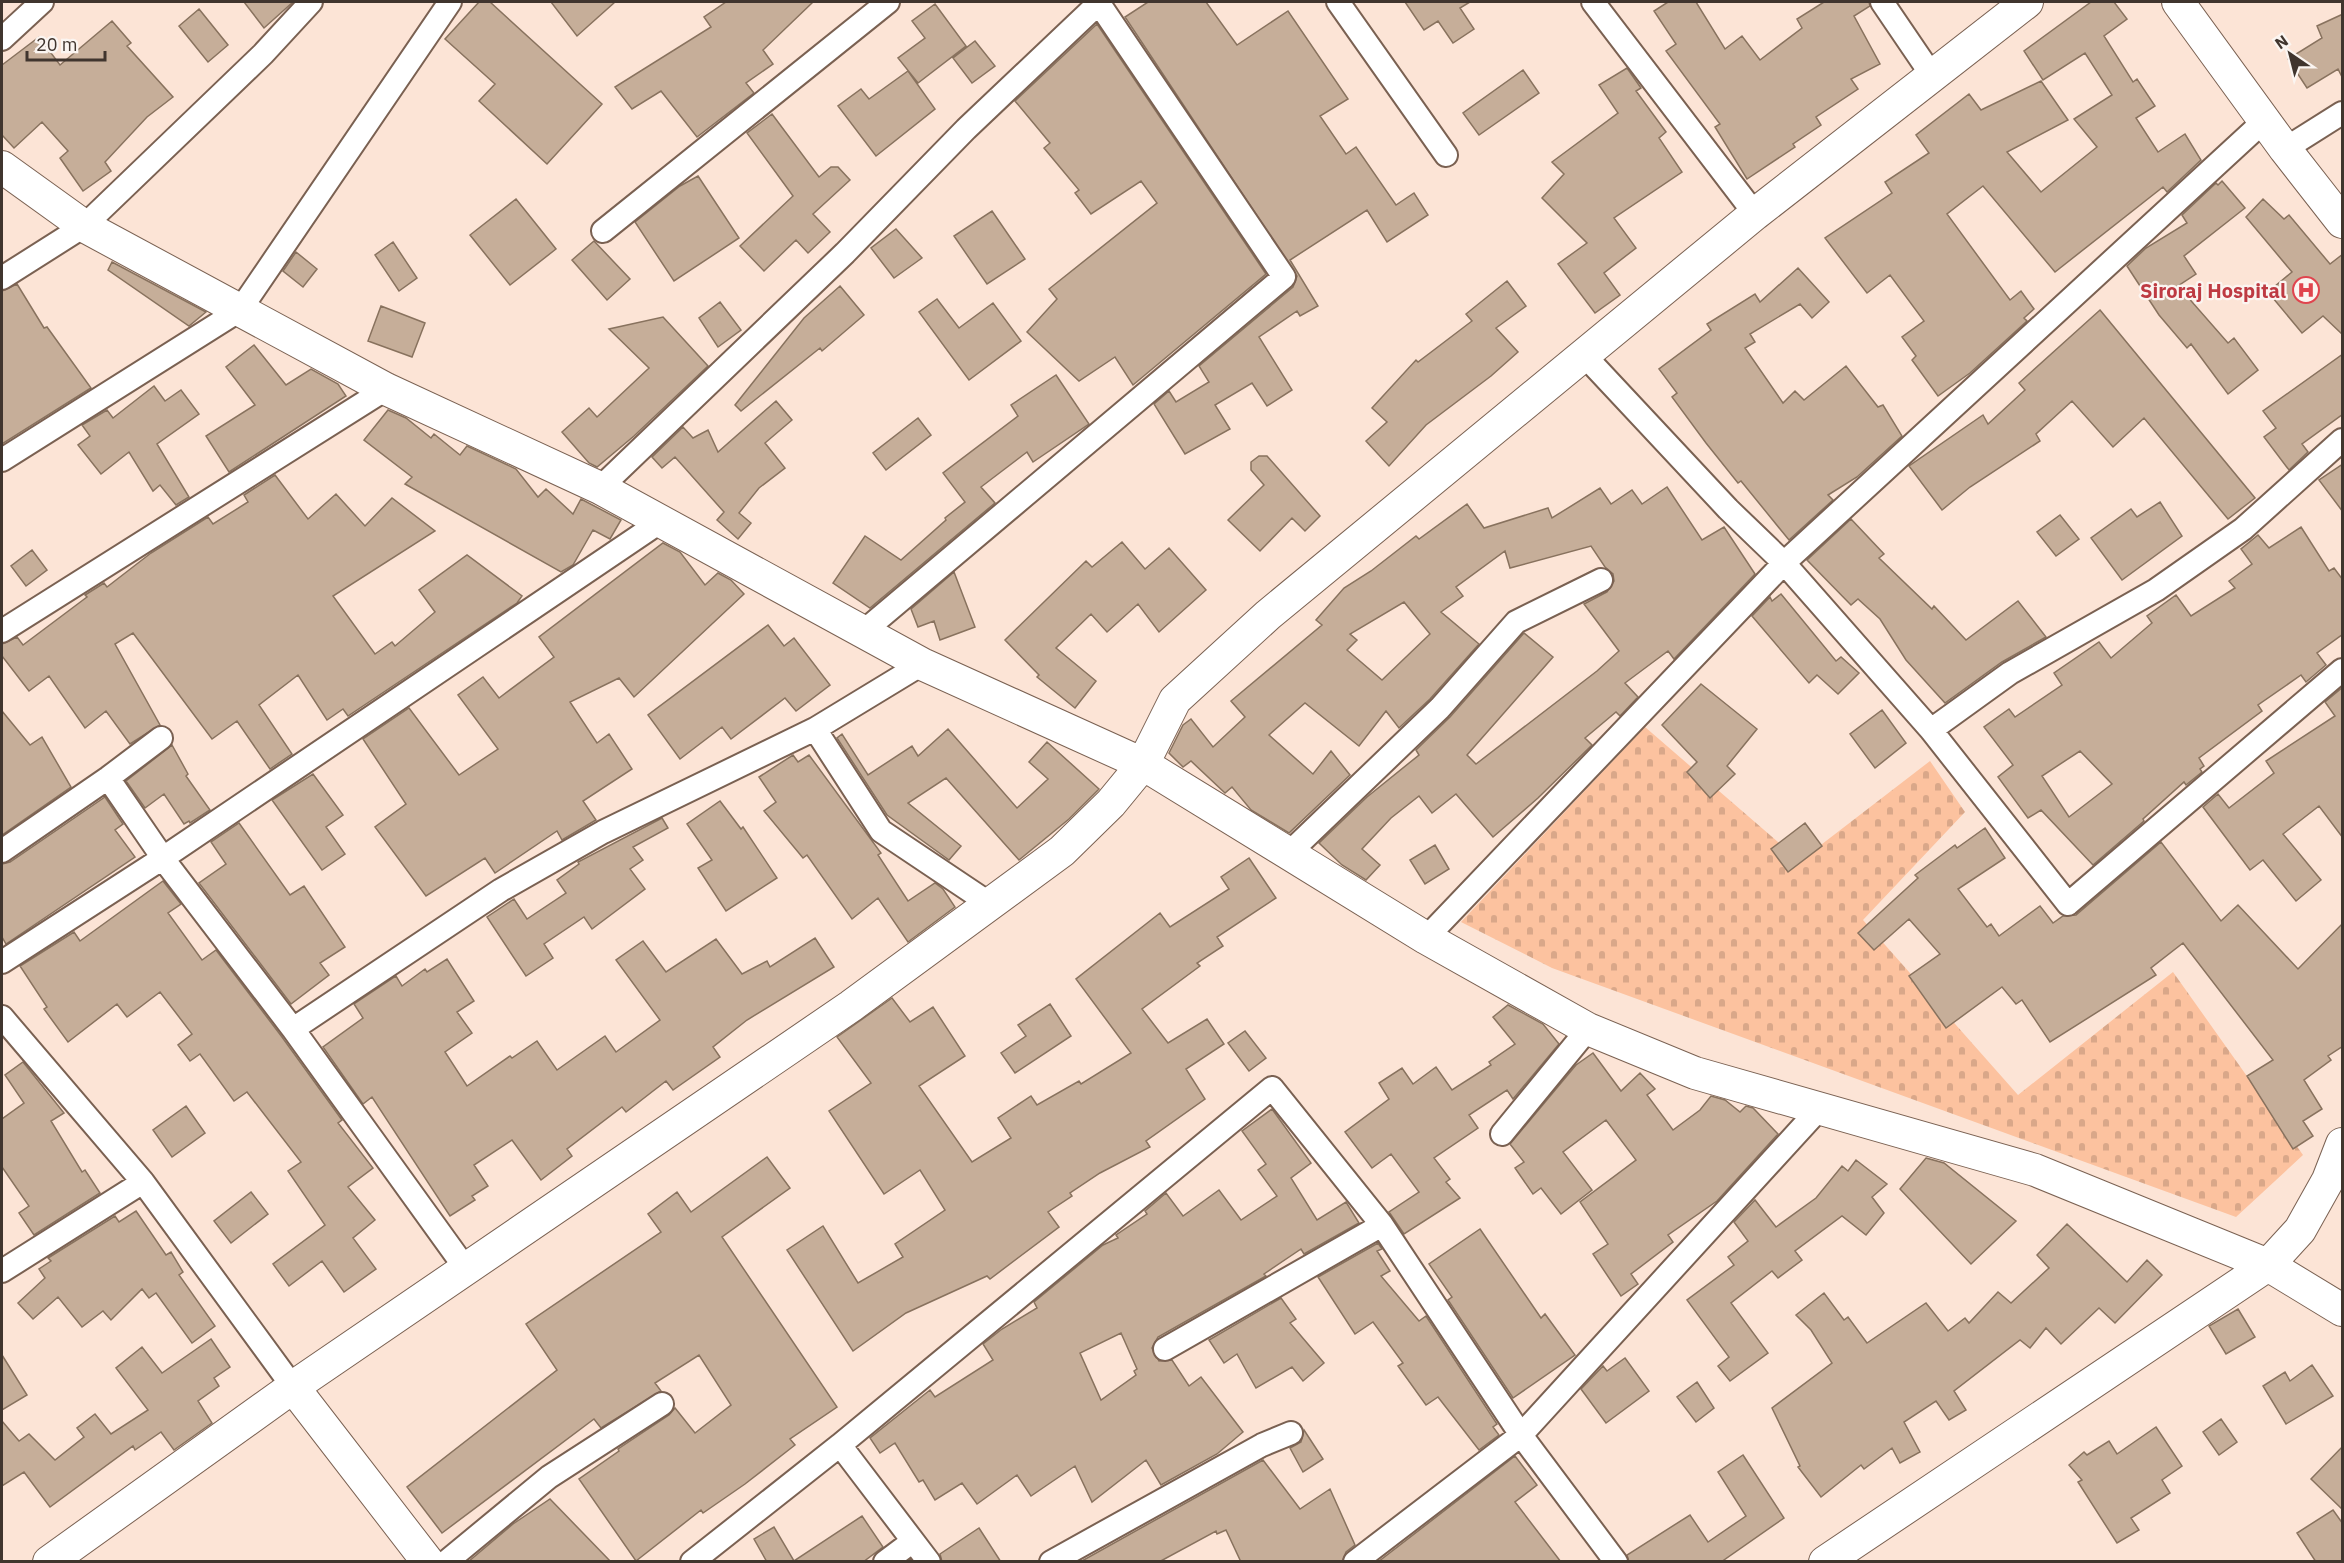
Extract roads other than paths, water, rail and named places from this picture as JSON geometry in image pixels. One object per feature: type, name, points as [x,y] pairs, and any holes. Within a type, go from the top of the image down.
[{"type":"main road","points":[[49,1562],[292,1387],[852,1006],[1062,851],[1111,803],[1143,764],[1175,700],[1269,615],[1755,214],[2026,2]]},
{"type":"main road","points":[[2178,2],[2264,121],[2343,222]]},
{"type":"main road","points":[[2,167],[84,226],[386,389],[600,488],[922,664],[1143,764],[1426,938],[1588,1029],[1695,1072],[2035,1170],[2268,1265],[2343,1310]]},
{"type":"main road","points":[[1825,1562],[2268,1265],[2300,1230],[2328,1180],[2343,1144]]},
{"type":"main road","points":[[292,1387],[428,1562]]},
{"type":"street","points":[[2,39],[42,2]]},
{"type":"street","points":[[2,278],[84,226],[263,54],[311,2]]},
{"type":"street","points":[[2,460],[240,310],[450,2]]},
{"type":"street","points":[[603,231],[888,2]]},
{"type":"street","points":[[600,488],[837,261],[966,129],[1099,2],[1284,277],[864,632]]},
{"type":"street","points":[[1338,2],[1446,155]]},
{"type":"street","points":[[1593,2],[1755,214]]},
{"type":"street","points":[[1882,2],[1933,76]]},
{"type":"street","points":[[2285,149],[2343,112]]},
{"type":"street","points":[[1426,938],[1784,563],[2264,121]]},
{"type":"street","points":[[1584,355],[1728,509],[1784,563],[1931,730],[2068,904],[2343,670]]},
{"type":"street","points":[[2,631],[386,389]]},
{"type":"street","points":[[1931,730],[2010,674],[2156,590],[2243,529],[2343,440]]},
{"type":"street","points":[[2,962],[163,858],[660,522]]},
{"type":"street","points":[[1289,854],[1440,708],[1516,622],[1601,580]]},
{"type":"street","points":[[292,1029],[512,884],[603,832],[815,729],[922,664]]},
{"type":"street","points":[[815,729],[881,831],[990,904]]},
{"type":"street","points":[[2,851],[108,778],[161,738]]},
{"type":"street","points":[[108,778],[163,858],[292,1029],[466,1269]]},
{"type":"street","points":[[2,1017],[143,1182],[292,1387]]},
{"type":"street","points":[[1502,1134],[1588,1029]]},
{"type":"street","points":[[692,1562],[840,1445],[1272,1088],[1382,1225],[1521,1435],[1616,1562]]},
{"type":"street","points":[[1355,1562],[1521,1435],[1820,1108]]},
{"type":"street","points":[[2,1271],[143,1182]]},
{"type":"street","points":[[1165,1349],[1382,1225]]},
{"type":"street","points":[[446,1562],[549,1477],[662,1404]]},
{"type":"street","points":[[1051,1562],[1262,1445],[1291,1433]]},
{"type":"street","points":[[840,1445],[929,1562]]},
{"type":"street","points":[[885,1562],[913,1541]]},
{"type":"place","name":"Siroraj Hospital","points":[[2306,290]]}]
